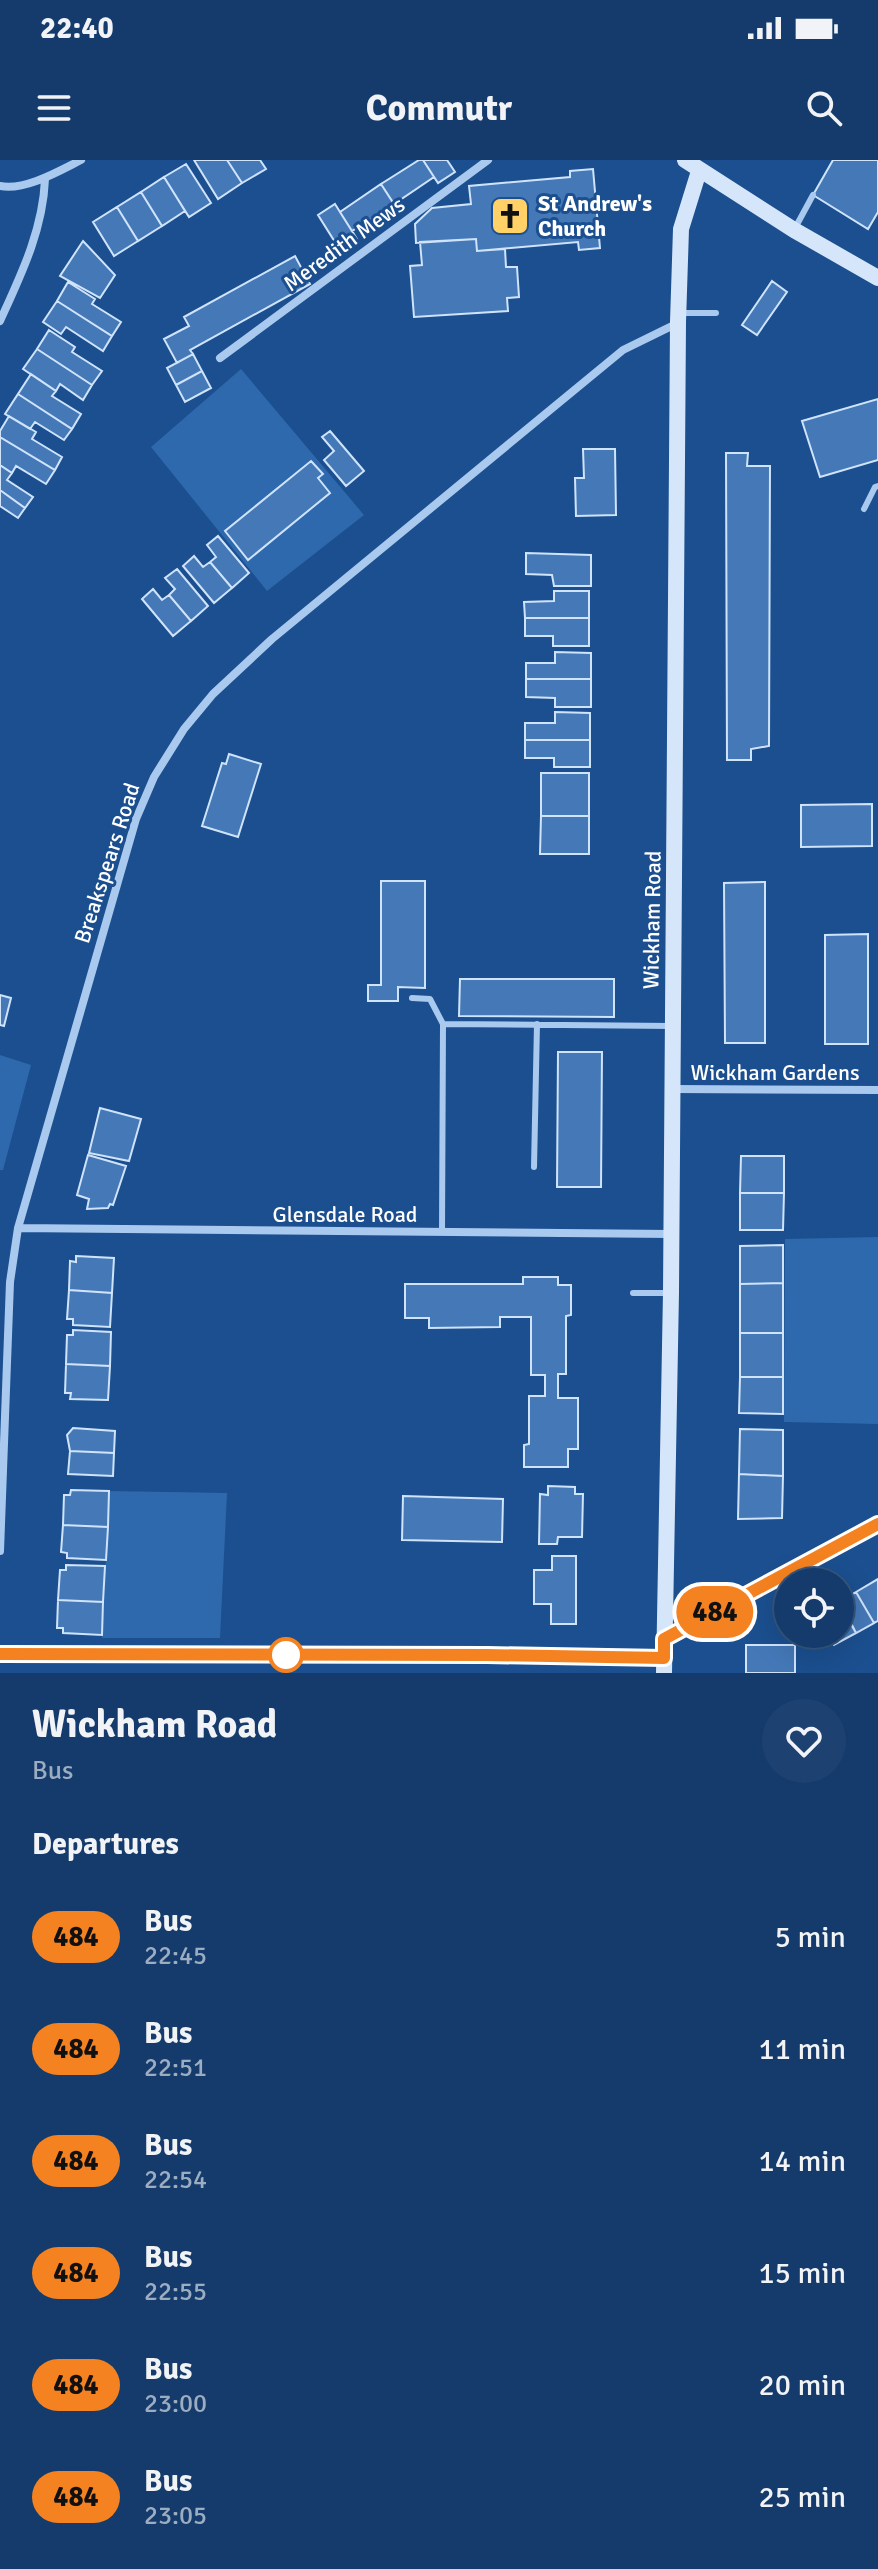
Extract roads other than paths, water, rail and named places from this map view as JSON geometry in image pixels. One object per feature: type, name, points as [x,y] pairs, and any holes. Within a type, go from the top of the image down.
[{"type":"street","points":[[0,186],[45,179],[81,160]]},
{"type":"street","name":"Meredith Mews","points":[[220,358],[488,160]]},
{"type":"street","points":[[685,160],[794,230],[878,278]]},
{"type":"street","name":"Wickham Road","points":[[664,1665],[672,1234],[678,318],[681,229],[699,171]]},
{"type":"street","points":[[0,321],[28,259],[44,208],[45,179]]},
{"type":"street","name":"Breakspears Road","points":[[0,1551],[10,1282],[18,1228],[136,819],[154,777],[184,729],[213,694],[272,639],[623,350],[678,318]]},
{"type":"street","name":"Wickham Gardens","points":[[673,1089],[878,1090]]},
{"type":"street","name":"Glensdale Road","points":[[18,1228],[672,1234]]},
{"type":"street","points":[[664,1639],[878,1524]]},
{"type":"street","points":[[0,1654],[487,1655],[664,1665]]},
{"type":"lane","points":[[794,230],[813,195]]},
{"type":"lane","points":[[678,318],[716,313]]},
{"type":"lane","points":[[864,509],[878,486]]},
{"type":"lane","points":[[412,998],[430,999],[443,1024],[442,1232]]},
{"type":"lane","points":[[443,1024],[672,1026]]},
{"type":"lane","points":[[534,1167],[537,1024]]},
{"type":"lane","points":[[633,1293],[671,1292]]},
{"type":"place","name":"St Andrew's Church","points":[[510,216]]}]
